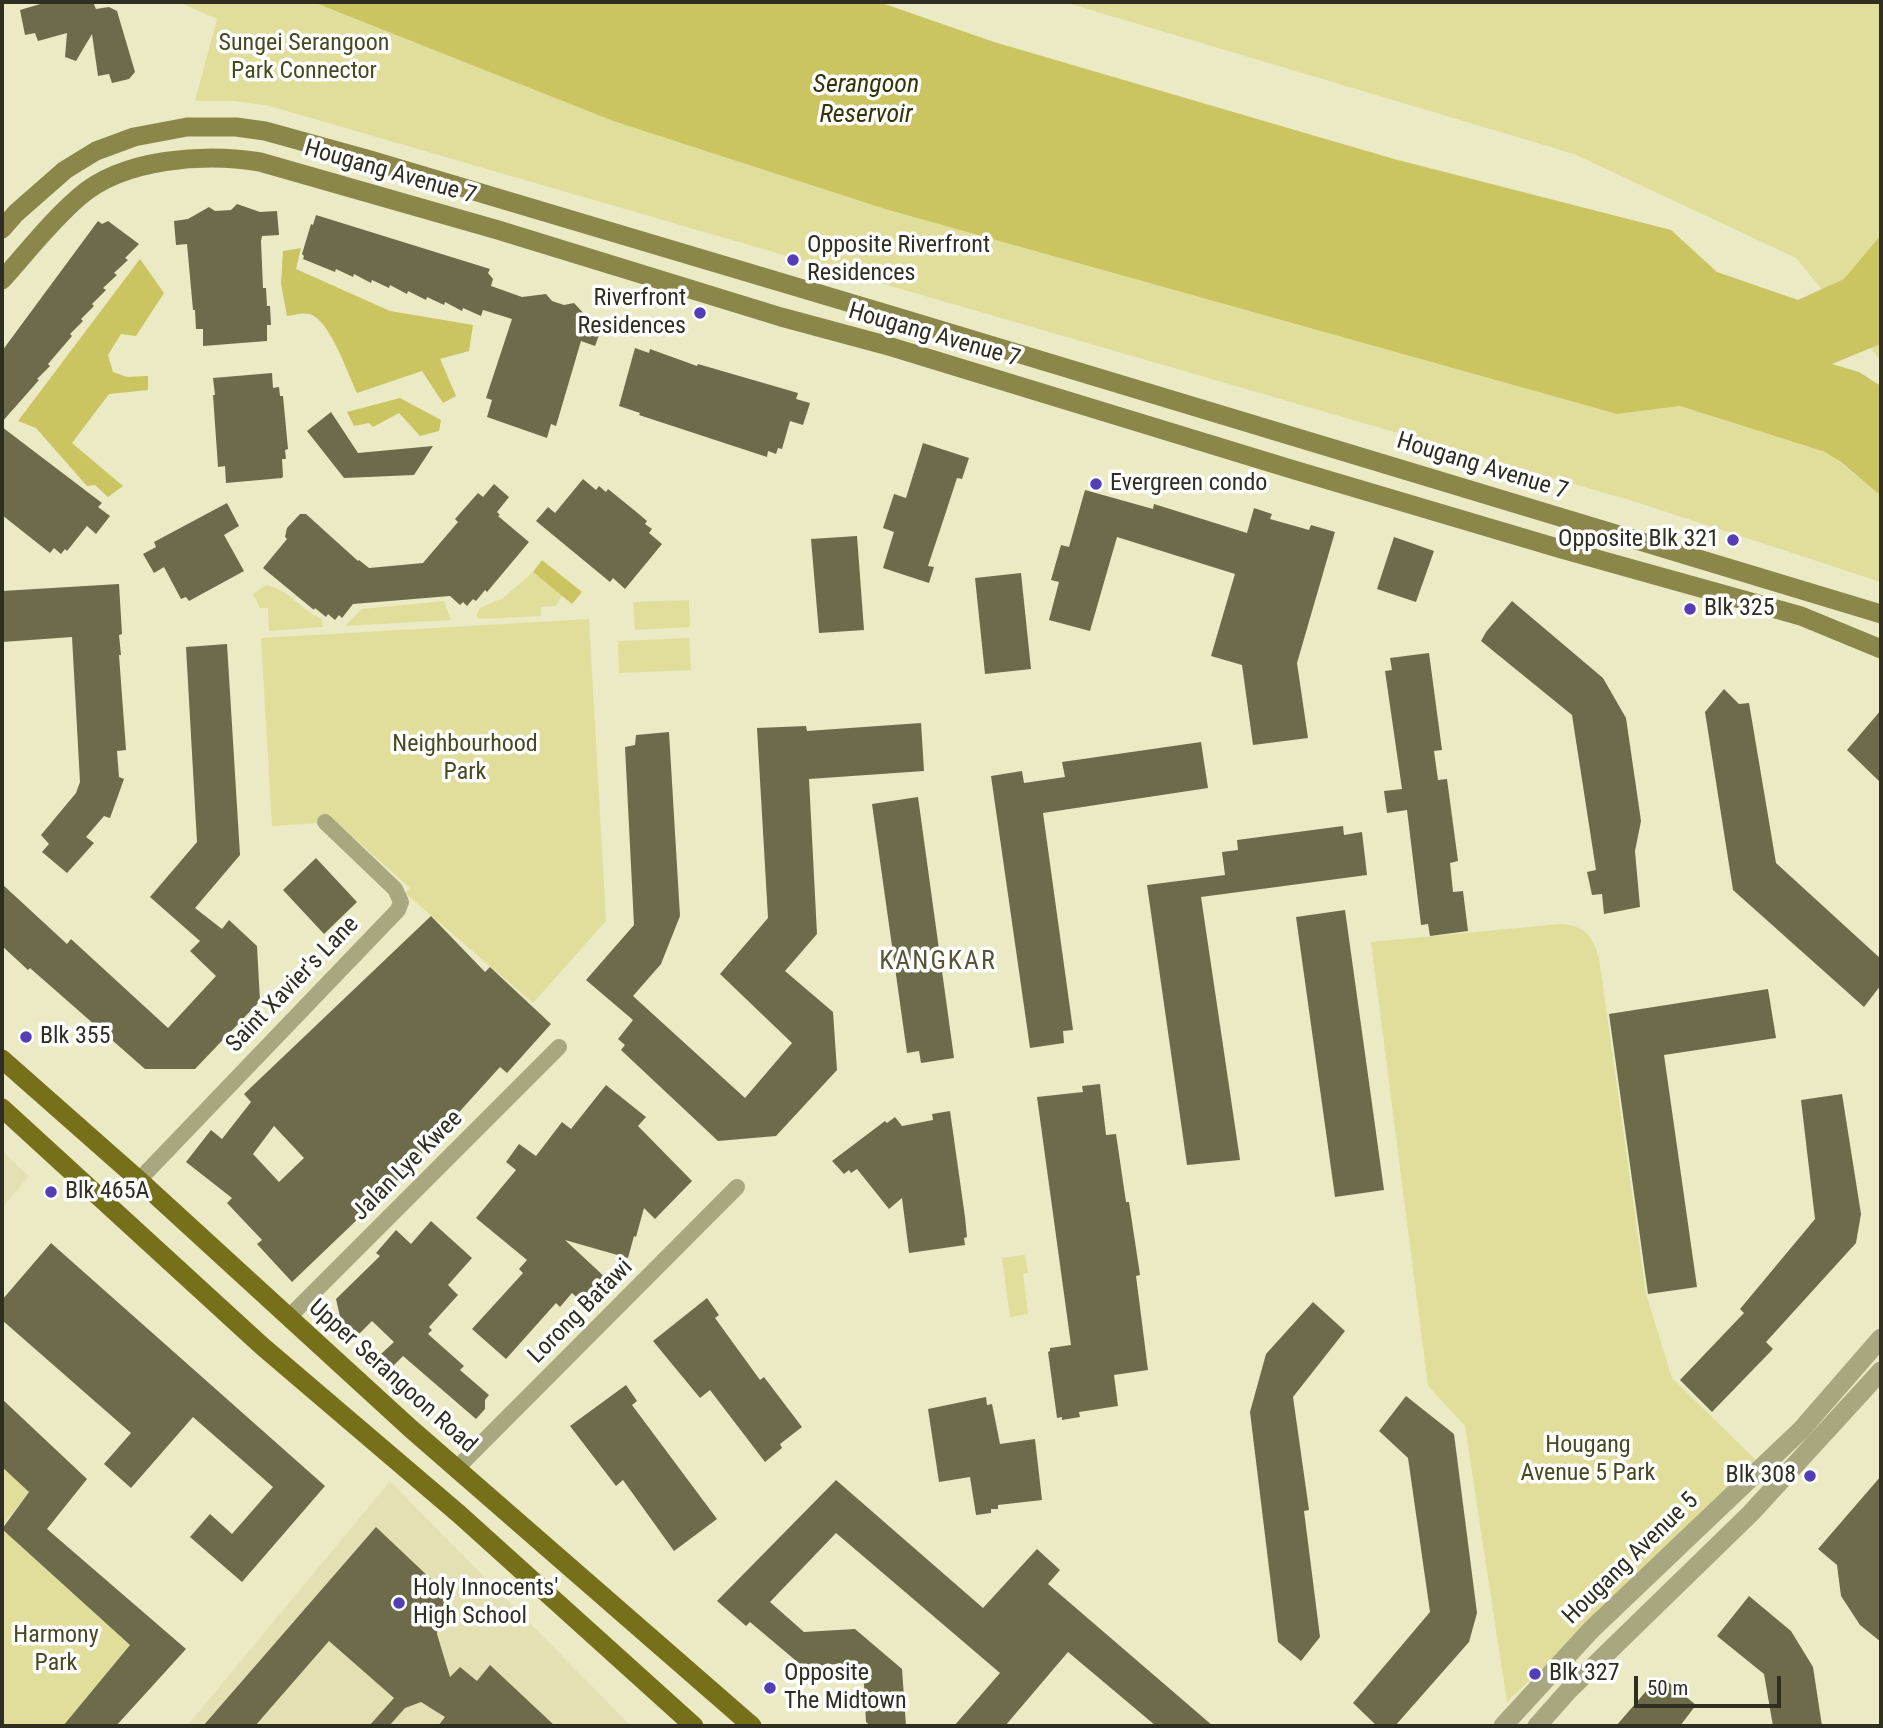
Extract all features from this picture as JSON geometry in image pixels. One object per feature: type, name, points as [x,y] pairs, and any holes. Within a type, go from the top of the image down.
[{"type":"main road","name":"Hougang Avenue 7","points":[[2,229],[16,213],[65,170],[96,151],[134,137],[187,127],[236,127],[265,131],[894,316],[1881,614]]},
{"type":"main road","name":"Hougang Avenue 7","points":[[2,279],[81,195],[108,178],[140,166],[195,159],[260,162],[498,230],[781,317],[885,345],[1291,469],[1801,615],[1881,649]]},
{"type":"main road","name":"Upper Serangoon Road","points":[[2,1059],[457,1468],[752,1726]]},
{"type":"main road","points":[[2,1108],[262,1346],[459,1514],[694,1726]]},
{"type":"street","name":"Saint Xavier's Lane","points":[[139,1180],[398,910],[401,902],[396,889],[325,822]]},
{"type":"street","name":"Jalan Lye Kwee","points":[[289,1317],[559,1047]]},
{"type":"street","name":"Lorong Batawi","points":[[457,1468],[737,1186]]},
{"type":"street","name":"Hougang Avenue 5","points":[[1503,1726],[1591,1630],[1801,1430],[1881,1338]]},
{"type":"street","name":"Hougang Avenue 5","points":[[1537,1726],[1568,1691],[1751,1513],[1881,1371]]},
{"type":"shaded area","points":[[2,1151],[29,1176],[2,1208]]},
{"type":"shaded area","name":"Holy Innocents' High School","points":[[390,1481],[631,1726],[187,1726]]},
{"type":"green space","name":"Sungei Serangoon Park Connector","points":[[178,2],[313,2],[613,121],[885,209],[1617,414],[1680,406],[1830,454],[1881,496],[1881,582],[1636,502],[266,105],[234,101],[195,101],[217,19]]},
{"type":"green space","points":[[1064,2],[1881,2],[1881,361],[1796,258],[1574,154]]},
{"type":"green space","points":[[533,572],[562,595],[556,606],[541,607],[541,616],[479,619],[476,616],[480,608],[503,598]]},
{"type":"green space","points":[[266,585],[281,591],[322,619],[323,627],[269,631],[268,608],[260,608],[253,594]]},
{"type":"green space","points":[[689,600],[690,627],[635,630],[633,602]]},
{"type":"green space","points":[[444,601],[451,620],[345,626],[362,609]]},
{"type":"green space","name":"Neighbourhood Park","points":[[589,619],[606,921],[533,1003],[405,893],[410,888],[336,822],[272,826],[261,638]]},
{"type":"green space","points":[[689,638],[691,670],[619,673],[618,641]]},
{"type":"green space","name":"Hougang Avenue 5 Park","points":[[1560,924],[1581,929],[1586,933],[1599,958],[1646,1294],[1672,1378],[1758,1462],[1507,1702],[1465,1426],[1428,1386],[1371,942]]},
{"type":"green space","points":[[1025,1255],[1028,1273],[1023,1274],[1028,1314],[1010,1317],[1002,1258]]},
{"type":"green space","points":[[2,1467],[29,1492],[2,1526]]},
{"type":"green space","name":"Harmony Park","points":[[2,1529],[130,1645],[63,1726],[2,1726]]},
{"type":"water","name":"Serangoon Reservoir","points":[[313,2],[879,2],[994,42],[1394,159],[1671,230],[1717,272],[1798,300],[1844,279],[1881,235],[1881,342],[1832,364],[1859,372],[1881,386],[1881,496],[1825,452],[1680,406],[1617,414],[885,209],[613,121]]},
{"type":"water","points":[[301,248],[296,269],[390,311],[473,325],[469,351],[440,359],[456,396],[443,403],[422,371],[357,393],[333,340],[321,322],[308,314],[287,316],[281,284],[283,251]]},
{"type":"water","points":[[140,259],[164,293],[136,336],[121,334],[108,355],[113,372],[127,377],[148,376],[148,390],[109,394],[72,443],[123,486],[108,497],[95,485],[87,486],[36,428],[18,421]]},
{"type":"water","points":[[400,398],[441,420],[439,431],[420,436],[399,413],[373,427],[369,423],[354,426],[347,412]]},
{"type":"water","points":[[542,560],[582,592],[572,604],[533,572]]},
{"type":"building","points":[[47,2],[93,2],[96,9],[109,7],[117,11],[135,72],[129,79],[112,83],[109,74],[98,76],[92,34],[76,61],[65,57],[67,33],[38,41],[35,33],[25,35],[20,10]]},
{"type":"building","points":[[237,204],[260,212],[277,211],[279,235],[262,236],[261,241],[263,288],[266,288],[267,306],[270,306],[271,325],[267,325],[267,341],[203,346],[203,329],[196,329],[193,310],[187,244],[176,245],[174,221],[188,219],[209,207],[215,211],[231,210]]},
{"type":"building","points":[[316,215],[490,269],[488,273],[493,279],[491,286],[522,297],[546,294],[552,301],[564,305],[574,303],[590,320],[603,324],[595,346],[581,341],[556,426],[551,424],[547,438],[487,417],[492,400],[486,398],[512,319],[483,310],[481,316],[463,308],[462,311],[445,302],[444,305],[427,297],[426,300],[390,285],[389,288],[372,280],[371,283],[354,274],[353,277],[336,269],[335,272],[303,259],[302,254]]},
{"type":"building","points":[[98,221],[102,224],[108,221],[139,244],[125,258],[128,260],[114,273],[117,275],[103,288],[106,290],[92,304],[94,306],[81,319],[83,321],[70,334],[72,336],[48,364],[50,366],[2,422],[2,351]]},
{"type":"building","points":[[635,348],[649,353],[650,349],[697,366],[698,364],[798,393],[796,399],[810,403],[803,425],[790,421],[782,449],[778,448],[776,454],[768,451],[767,457],[619,406]]},
{"type":"building","points":[[272,373],[273,388],[279,387],[280,396],[283,396],[288,449],[285,450],[286,459],[282,459],[283,476],[226,483],[225,466],[218,467],[213,378]]},
{"type":"building","points":[[331,412],[358,453],[433,446],[414,475],[344,478],[307,431]]},
{"type":"building","points":[[2,427],[102,503],[98,507],[110,516],[96,534],[87,526],[67,551],[65,549],[61,554],[54,548],[50,553],[2,515]]},
{"type":"building","points":[[923,443],[969,458],[962,479],[957,478],[928,566],[934,567],[929,583],[883,568],[894,532],[883,528],[894,494],[906,498]]},
{"type":"building","points":[[583,479],[596,490],[599,486],[606,492],[608,489],[634,510],[647,521],[645,524],[652,529],[649,533],[662,544],[625,589],[613,578],[610,582],[536,521],[548,507],[555,513]]},
{"type":"building","points":[[494,484],[509,497],[497,512],[500,515],[498,516],[529,542],[487,592],[485,590],[476,601],[473,599],[467,606],[463,602],[460,605],[450,596],[353,604],[342,618],[339,615],[335,620],[328,614],[326,617],[315,608],[314,610],[263,568],[287,539],[287,528],[300,514],[306,514],[369,568],[423,563],[458,522],[455,519],[478,493],[483,497]]},
{"type":"building","points":[[1085,490],[1153,509],[1154,504],[1247,533],[1254,508],[1272,514],[1270,519],[1309,530],[1311,525],[1335,532],[1297,663],[1308,738],[1253,745],[1242,665],[1211,656],[1235,574],[1117,537],[1090,631],[1049,620],[1059,582],[1051,580],[1061,545],[1069,547]]},
{"type":"building","points":[[227,503],[239,526],[224,535],[244,571],[189,601],[186,597],[181,599],[164,567],[154,573],[143,554],[156,547],[154,542]]},
{"type":"building","points":[[857,536],[864,630],[819,633],[811,539]]},
{"type":"building","points":[[1394,537],[1434,551],[1416,602],[1377,589]]},
{"type":"building","points":[[1021,573],[1031,669],[985,674],[975,578]]},
{"type":"building","points":[[119,584],[122,634],[119,635],[119,655],[126,750],[117,751],[119,777],[124,779],[110,818],[104,816],[86,837],[94,843],[67,873],[42,852],[49,844],[41,835],[76,793],[80,782],[72,637],[2,642],[2,591]]},
{"type":"building","points":[[1512,601],[1603,678],[1626,718],[1641,821],[1635,851],[1640,907],[1604,914],[1602,894],[1592,895],[1587,872],[1596,870],[1572,715],[1481,641]]},
{"type":"building","points":[[227,644],[240,855],[195,908],[222,929],[229,920],[257,946],[260,1001],[195,1069],[145,1069],[2,946],[2,884],[67,944],[71,939],[168,1028],[216,976],[190,951],[200,941],[150,897],[197,842],[186,647]]},
{"type":"building","points":[[1429,653],[1442,750],[1434,751],[1438,780],[1447,779],[1458,861],[1450,863],[1453,892],[1463,891],[1468,931],[1430,936],[1428,924],[1421,925],[1407,810],[1387,813],[1384,791],[1402,789],[1385,671],[1392,670],[1390,658]]},
{"type":"building","points":[[1724,689],[1739,704],[1749,703],[1776,863],[1881,959],[1881,985],[1864,1007],[1733,890],[1705,712]]},
{"type":"building","points":[[1881,710],[1881,783],[1847,750]]},
{"type":"building","points":[[921,723],[924,771],[809,779],[817,934],[785,971],[833,1012],[837,1070],[776,1136],[718,1141],[621,1050],[625,1045],[618,1039],[633,1020],[586,980],[634,925],[625,747],[635,745],[636,735],[669,732],[680,916],[661,964],[633,996],[745,1098],[792,1043],[720,974],[768,918],[757,728],[806,726],[807,731]]},
{"type":"building","points":[[1201,742],[1208,788],[1043,813],[1073,1030],[1063,1031],[1064,1043],[1030,1048],[991,776],[1022,771],[1024,783],[1065,777],[1062,762]]},
{"type":"building","points":[[918,797],[954,1058],[921,1063],[919,1051],[907,1053],[872,804]]},
{"type":"building","points":[[1343,826],[1344,835],[1362,832],[1367,875],[1201,897],[1240,1160],[1187,1165],[1147,885],[1225,875],[1222,852],[1238,850],[1237,840]]},
{"type":"building","points":[[316,858],[357,902],[324,934],[283,890]]},
{"type":"building","points":[[1345,910],[1384,1190],[1335,1197],[1296,917]]},
{"type":"building","points":[[431,916],[485,972],[490,967],[551,1024],[507,1073],[500,1067],[364,1217],[362,1215],[292,1282],[257,1244],[262,1240],[227,1203],[232,1198],[186,1162],[211,1130],[222,1139],[251,1102],[244,1094]],"holes":[[[274,1126],[304,1158],[279,1182],[253,1154]]]},
{"type":"building","points":[[1768,989],[1776,1038],[1664,1055],[1697,1287],[1648,1294],[1609,1014]]},
{"type":"building","points":[[1100,1084],[1106,1135],[1116,1134],[1126,1202],[1129,1202],[1140,1275],[1136,1276],[1148,1370],[1114,1375],[1118,1406],[1079,1412],[1080,1417],[1062,1420],[1062,1417],[1057,1418],[1048,1352],[1050,1348],[1071,1345],[1037,1097],[1083,1092],[1082,1086]]},
{"type":"building","points":[[606,1085],[646,1117],[638,1126],[692,1181],[655,1219],[644,1208],[628,1258],[565,1240],[608,1280],[585,1305],[572,1293],[560,1307],[556,1303],[506,1359],[472,1329],[523,1273],[519,1269],[527,1260],[476,1218],[516,1170],[506,1162],[519,1144],[536,1156],[562,1122],[571,1129]]},
{"type":"building","points":[[1842,1094],[1861,1214],[1856,1243],[1766,1342],[1773,1349],[1712,1412],[1680,1380],[1744,1313],[1740,1309],[1815,1219],[1801,1100]]},
{"type":"building","points":[[950,1111],[965,1217],[965,1245],[909,1253],[902,1198],[889,1209],[857,1169],[844,1174],[832,1161],[885,1121],[887,1123],[895,1117],[902,1126],[933,1120],[932,1114]]},
{"type":"building","points":[[431,1221],[472,1258],[448,1285],[458,1295],[429,1327],[432,1330],[428,1334],[464,1366],[460,1370],[489,1395],[485,1400],[485,1409],[476,1419],[403,1356],[393,1366],[381,1354],[394,1342],[372,1321],[356,1337],[341,1321],[336,1299],[380,1256],[376,1253],[396,1230],[411,1244]]},
{"type":"building","points":[[51,1243],[325,1486],[242,1582],[190,1537],[210,1514],[232,1534],[273,1487],[193,1417],[131,1488],[104,1464],[131,1433],[2,1320],[2,1300]]},
{"type":"building","points":[[707,1298],[719,1315],[715,1318],[760,1380],[764,1377],[802,1427],[780,1444],[782,1448],[765,1462],[710,1390],[700,1398],[653,1341]]},
{"type":"building","points":[[1313,1302],[1345,1331],[1293,1397],[1309,1510],[1304,1511],[1320,1637],[1301,1661],[1278,1642],[1250,1412],[1266,1354]]},
{"type":"building","points":[[626,1385],[637,1401],[632,1405],[717,1519],[674,1551],[623,1480],[616,1486],[570,1426]]},
{"type":"building","points":[[1406,1396],[1454,1434],[1477,1613],[1469,1642],[1395,1726],[1377,1726],[1353,1703],[1430,1612],[1408,1458],[1379,1431]]},
{"type":"building","points":[[986,1397],[987,1405],[992,1404],[1000,1444],[1035,1439],[1042,1500],[998,1505],[998,1509],[991,1509],[991,1513],[976,1515],[970,1477],[939,1482],[928,1409]]},
{"type":"building","points":[[2,1399],[87,1479],[47,1529],[186,1649],[116,1726],[63,1726],[130,1645],[2,1529],[29,1492],[2,1467]]},
{"type":"building","points":[[1881,1476],[1881,1642],[1860,1625],[1841,1596],[1837,1565],[1818,1549]]},
{"type":"building","points":[[836,1480],[983,1608],[1037,1549],[1060,1570],[1048,1584],[1213,1726],[1156,1726],[1068,1652],[1005,1726],[954,1726],[1000,1673],[836,1533],[770,1602],[804,1632],[855,1629],[902,1669],[906,1726],[871,1726],[866,1722],[864,1684],[840,1663],[807,1670],[750,1622],[746,1626],[717,1601]]},
{"type":"building","points":[[376,1527],[450,1597],[438,1616],[437,1634],[450,1677],[460,1667],[477,1681],[490,1665],[555,1726],[438,1726],[445,1717],[421,1702],[405,1708],[389,1726],[369,1726],[394,1698],[329,1641],[255,1726],[203,1726]]},
{"type":"building","points":[[1749,1596],[1791,1631],[1813,1667],[1822,1726],[1773,1726],[1764,1674],[1717,1636]]},
{"type":"building","points":[[1668,1682],[1696,1705],[1680,1726],[1616,1726],[1648,1689]]},
{"type":"place","name":"Opposite Riverfront Residences","points":[[793,260]]},
{"type":"place","name":"Riverfront Residences","points":[[700,313]]},
{"type":"place","name":"Evergreen condo","points":[[1096,484]]},
{"type":"place","name":"Opposite Blk 321","points":[[1733,540]]},
{"type":"place","name":"Blk 325","points":[[1690,609]]},
{"type":"place","name":"Blk 355","points":[[26,1037]]},
{"type":"place","name":"Blk 465A","points":[[51,1192]]},
{"type":"place","name":"Blk 308","points":[[1810,1476]]},
{"type":"place","name":"Holy Innocents' High School","points":[[399,1603]]},
{"type":"place","name":"Blk 327","points":[[1535,1674]]},
{"type":"place","name":"Opposite The Midtown","points":[[770,1688]]},
{"type":"district","name":"KANGKAR","points":[[938,962]]}]
